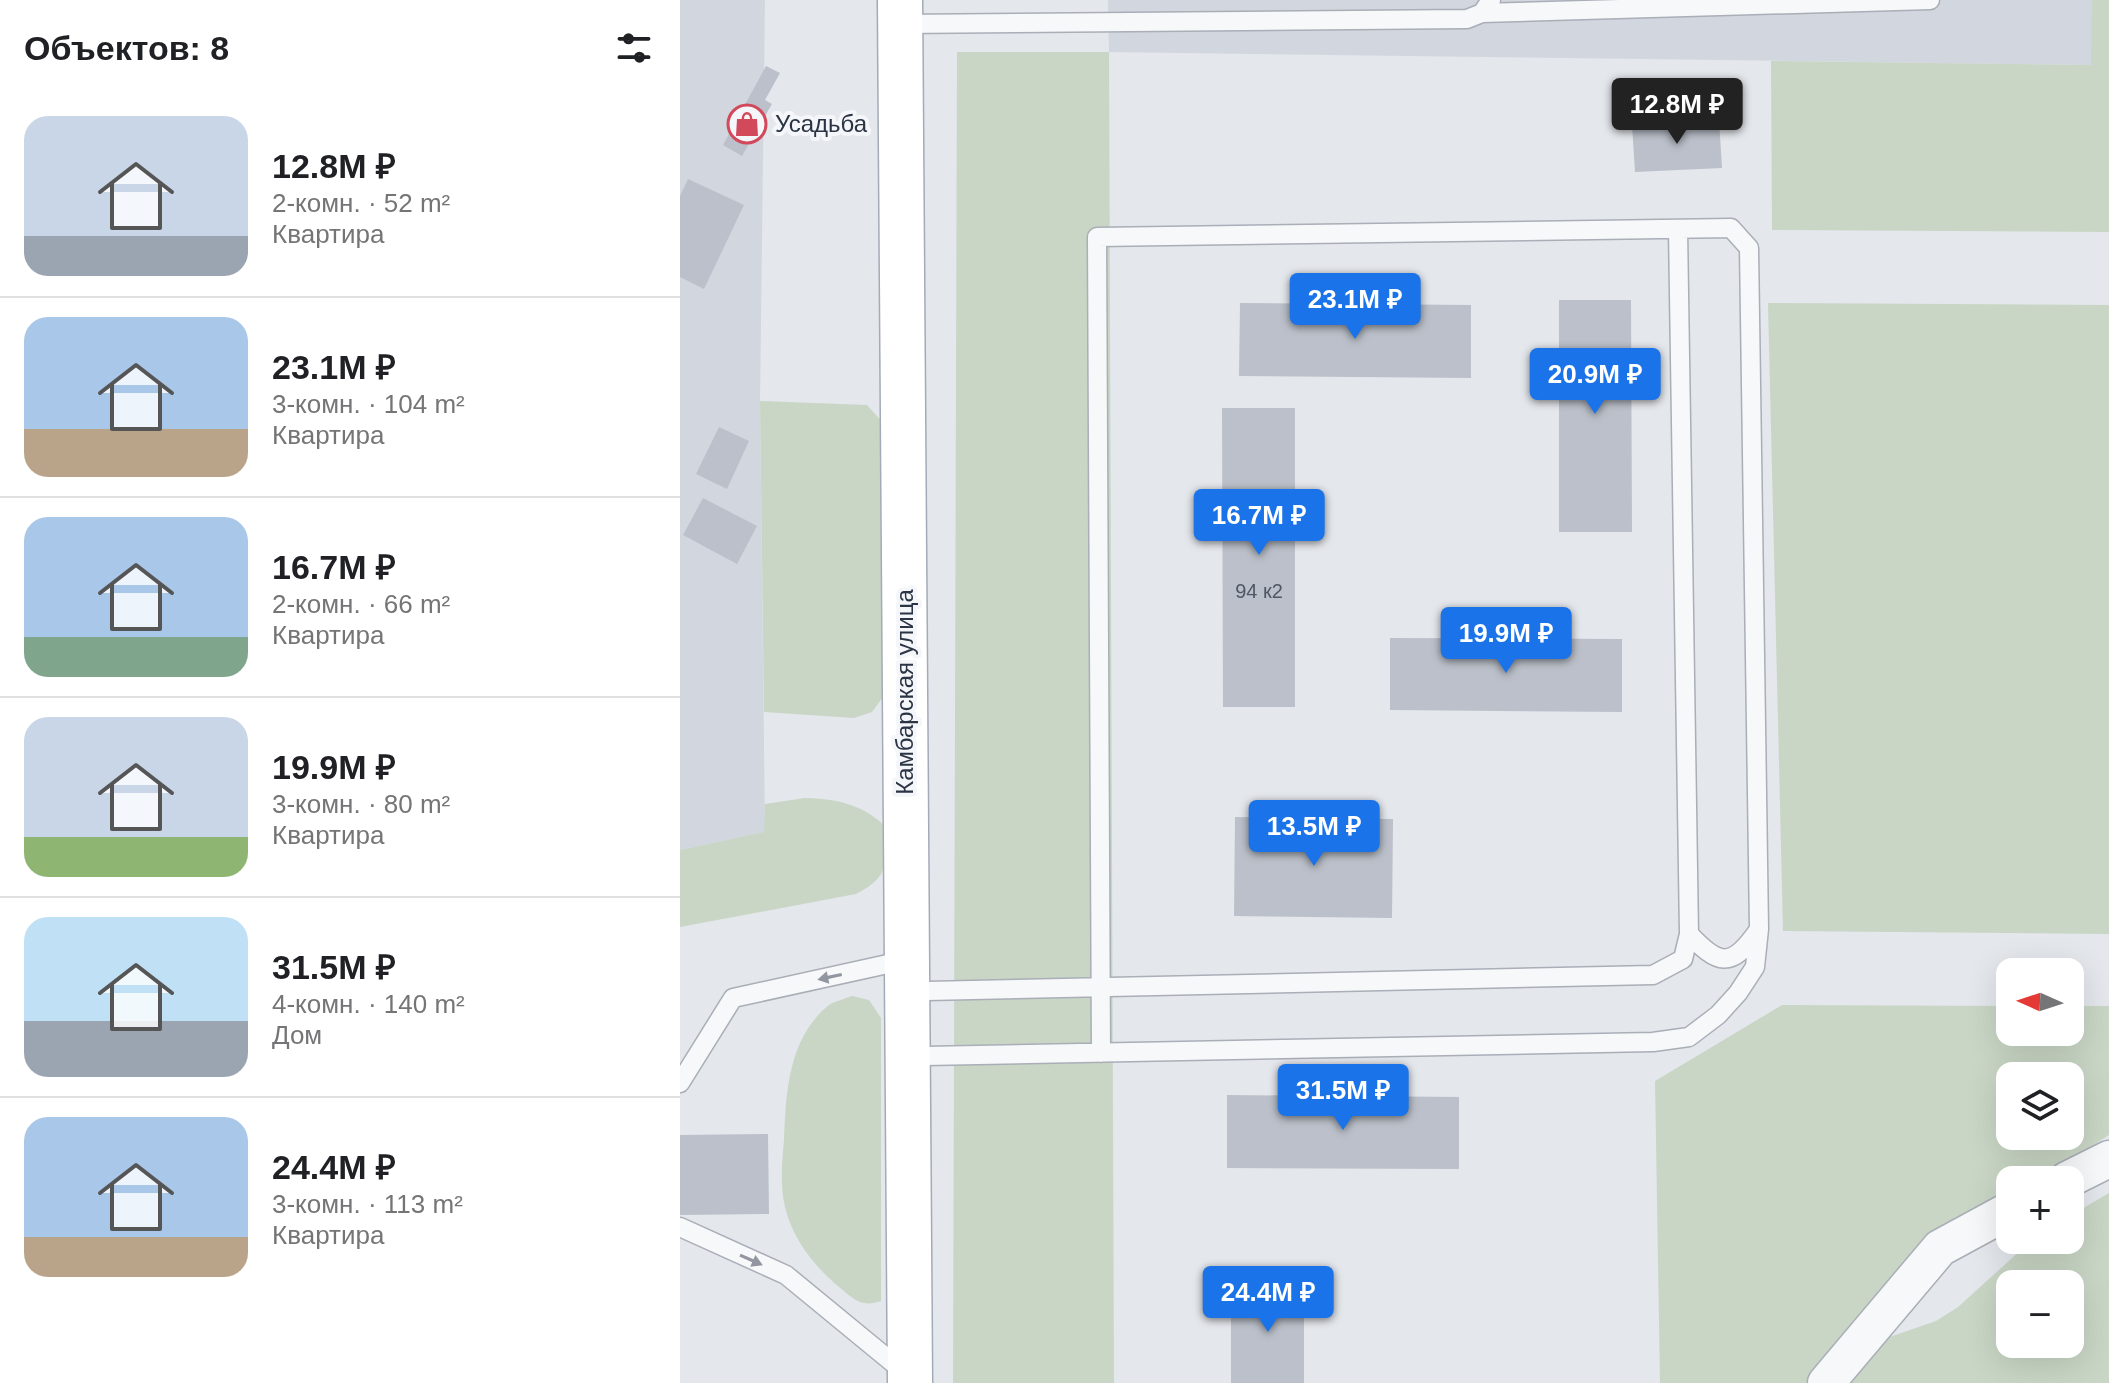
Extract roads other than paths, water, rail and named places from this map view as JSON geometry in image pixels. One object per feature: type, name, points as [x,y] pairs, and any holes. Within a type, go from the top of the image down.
[{"type":"main road","name":"Камбарская улица","points":[[900,12],[910,1380]]},
{"type":"street","points":[[2084,1172],[2109,1159]]},
{"type":"street","points":[[1826,1383],[1940,1248],[1996,1218]]},
{"type":"lane","points":[[900,12],[1467,19],[1486,7],[1930,0]]},
{"type":"lane","points":[[907,1080],[925,1056],[1101,1053],[1653,1042],[1689,1037],[1718,1015],[1738,993],[1755,967],[1759,929],[1749,248],[1731,228],[1097,237],[1101,1053]]},
{"type":"lane","points":[[680,1083],[733,998],[906,969],[927,991],[1653,975],[1683,959],[1689,934],[1678,229]]},
{"type":"lane","points":[[1689,934],[1708,954],[1727,958],[1742,953],[1759,929]]},
{"type":"lane","points":[[680,1227],[786,1275],[910,1380]]},
{"type":"place","name":"Усадьба","points":[[747,124]]}]
